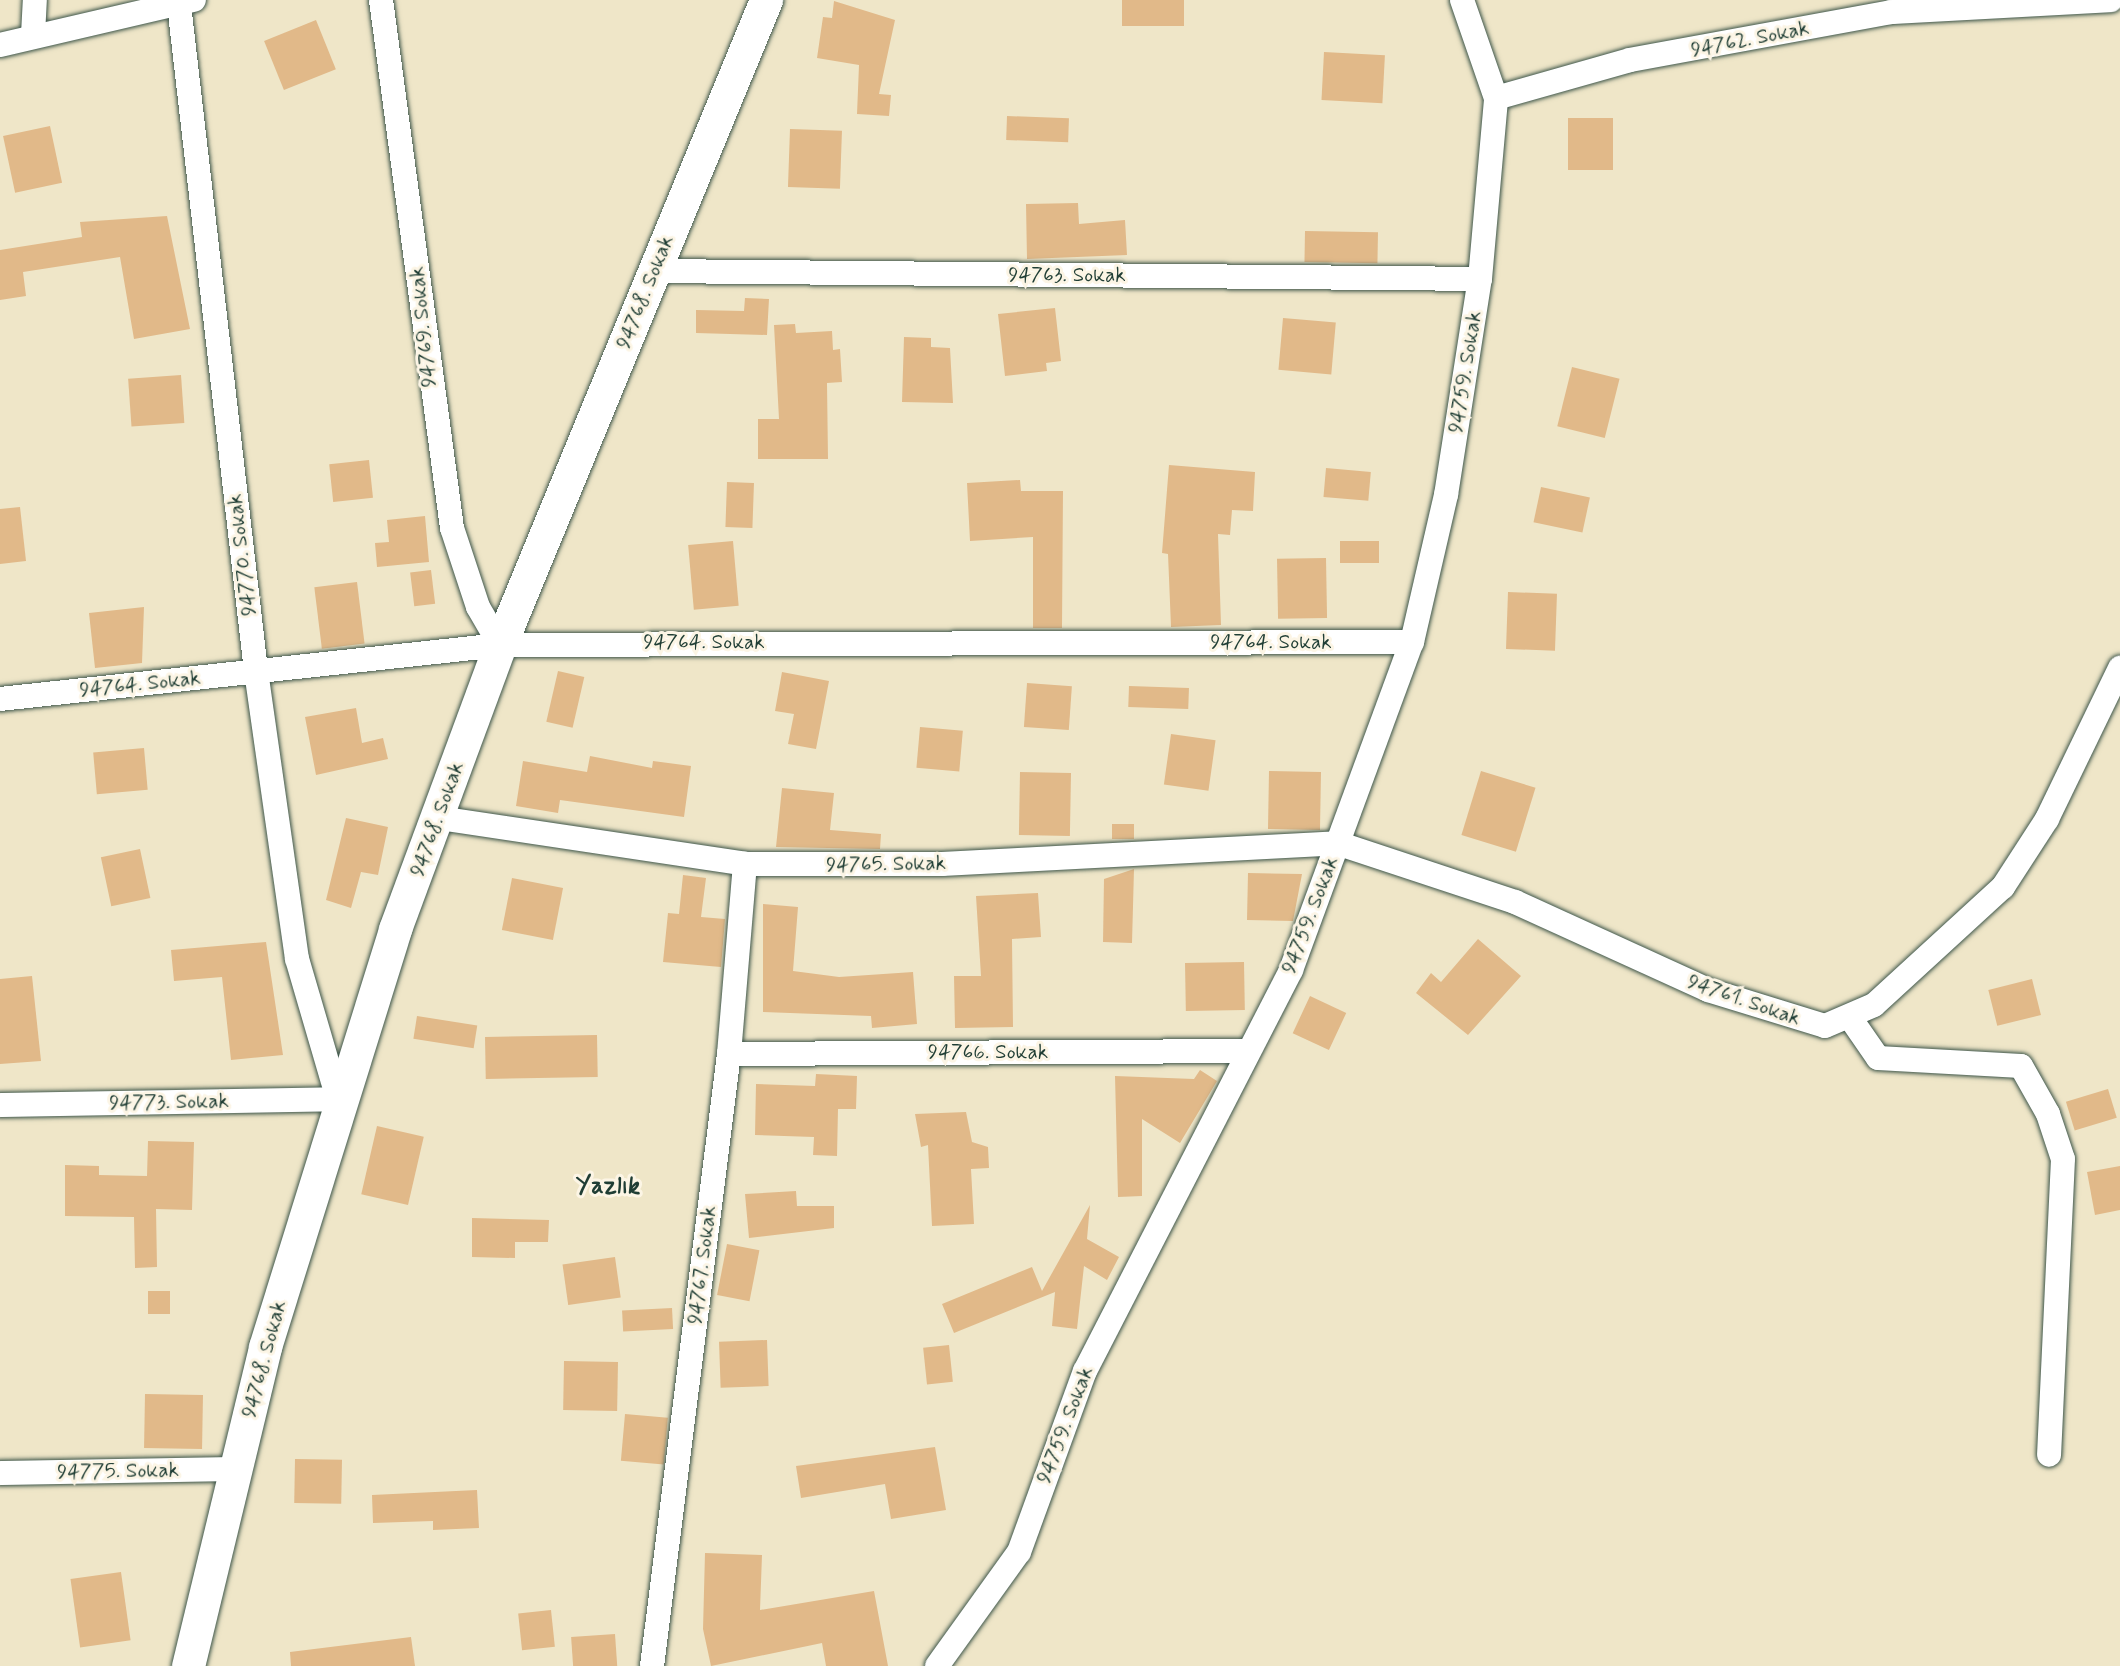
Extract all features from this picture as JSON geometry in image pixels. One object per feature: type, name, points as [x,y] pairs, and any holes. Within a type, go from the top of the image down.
[{"type":"street","points":[[33,35],[35,0]]},
{"type":"street","name":"94769. Sokak","points":[[381,0],[452,528],[478,607],[500,645]]},
{"type":"street","name":"94768. Sokak","points":[[188,1666],[236,1469],[338,1099],[500,645],[766,0]]},
{"type":"street","points":[[1462,0],[1496,97]]},
{"type":"street","name":"94762. Sokak","points":[[1496,97],[1630,60],[1891,12],[2111,0]]},
{"type":"street","points":[[0,45],[33,35],[187,2]]},
{"type":"street","name":"94770. Sokak","points":[[187,2],[256,671],[297,959],[338,1099]]},
{"type":"street","name":"94759. Sokak","points":[[937,1666],[1019,1552],[1085,1371],[1290,970],[1412,642],[1446,495],[1480,279],[1496,97]]},
{"type":"street","name":"94763. Sokak","points":[[653,271],[1480,279]]},
{"type":"street","name":"94764. Sokak","points":[[0,699],[500,645],[1412,642]]},
{"type":"street","name":"94761. Sokak","points":[[1337,843],[1515,902],[1771,1013],[1825,1026],[1851,1019],[1907,978],[2003,887],[2047,819],[2120,668]]},
{"type":"street","name":"94765. Sokak","points":[[439,818],[745,864],[918,865],[1337,843]]},
{"type":"street","name":"94767. Sokak","points":[[652,1666],[729,1054],[745,864]]},
{"type":"street","points":[[1851,1019],[1878,1058],[2021,1066],[2048,1114],[2063,1159],[2049,1455]]},
{"type":"street","name":"94766. Sokak","points":[[729,1054],[1247,1051]]},
{"type":"street","name":"94773. Sokak","points":[[0,1105],[338,1099]]},
{"type":"street","name":"94775. Sokak","points":[[0,1474],[236,1469]]},
{"type":"building","points":[[1122,0],[1184,0],[1184,26],[1122,26]]},
{"type":"building","points":[[834,1],[895,20],[879,94],[891,95],[889,116],[857,114],[859,65],[817,58],[823,17],[832,18]]},
{"type":"building","points":[[316,20],[336,69],[284,90],[264,41]]},
{"type":"building","points":[[1324,52],[1385,55],[1382,103],[1321,100]]},
{"type":"building","points":[[1007,116],[1069,118],[1068,142],[1006,140]]},
{"type":"building","points":[[1568,118],[1613,118],[1613,170],[1568,170]]},
{"type":"building","points":[[50,126],[62,183],[15,193],[3,136]]},
{"type":"building","points":[[790,129],[842,131],[840,189],[788,187]]},
{"type":"building","points":[[1078,203],[1079,224],[1125,220],[1127,255],[1027,259],[1026,204]]},
{"type":"building","points":[[167,216],[190,329],[134,339],[120,257],[23,272],[26,296],[0,300],[0,250],[82,237],[80,222]]},
{"type":"building","points":[[1305,231],[1378,232],[1377,263],[1304,262]]},
{"type":"building","points":[[745,298],[769,299],[767,335],[696,333],[696,310],[744,311]]},
{"type":"building","points":[[1055,308],[1061,361],[1046,363],[1047,371],[1005,376],[998,314]]},
{"type":"building","points":[[1283,318],[1336,323],[1331,374],[1278,370]]},
{"type":"building","points":[[795,324],[796,333],[832,331],[833,350],[840,349],[842,382],[827,383],[828,459],[758,459],[758,419],[779,419],[774,325]]},
{"type":"building","points":[[904,337],[931,338],[931,347],[950,348],[953,403],[902,402]]},
{"type":"building","points":[[1572,367],[1620,379],[1605,438],[1557,426]]},
{"type":"building","points":[[181,375],[184,423],[131,427],[128,379]]},
{"type":"building","points":[[369,460],[373,498],[333,502],[329,464]]},
{"type":"building","points":[[1169,465],[1255,472],[1253,511],[1232,510],[1230,535],[1218,534],[1221,625],[1171,627],[1168,554],[1162,553]]},
{"type":"building","points":[[1326,468],[1371,472],[1368,501],[1323,497]]},
{"type":"building","points":[[1020,480],[1021,491],[1063,491],[1062,628],[1033,628],[1033,537],[970,541],[967,483]]},
{"type":"building","points":[[727,482],[754,483],[752,528],[725,527]]},
{"type":"building","points":[[1541,487],[1590,497],[1582,533],[1534,522]]},
{"type":"building","points":[[20,507],[26,561],[0,564],[0,509]]},
{"type":"building","points":[[425,516],[429,562],[377,567],[375,543],[389,542],[387,520]]},
{"type":"building","points":[[733,541],[739,606],[694,610],[688,545]]},
{"type":"building","points":[[1340,541],[1379,541],[1379,563],[1340,563]]},
{"type":"building","points":[[1326,558],[1327,618],[1278,619],[1277,559]]},
{"type":"building","points":[[431,570],[435,604],[414,606],[410,573]]},
{"type":"building","points":[[357,582],[365,644],[322,649],[314,587]]},
{"type":"building","points":[[1508,592],[1557,594],[1555,651],[1506,649]]},
{"type":"building","points":[[144,607],[142,663],[95,668],[89,613]]},
{"type":"building","points":[[558,671],[584,677],[573,728],[546,722]]},
{"type":"building","points":[[782,672],[829,681],[816,749],[788,744],[794,714],[775,711]]},
{"type":"building","points":[[1027,683],[1072,686],[1069,730],[1024,727]]},
{"type":"building","points":[[1129,686],[1189,688],[1188,709],[1128,707]]},
{"type":"building","points":[[356,708],[362,743],[383,738],[388,759],[316,775],[305,717]]},
{"type":"building","points":[[920,727],[963,731],[959,772],[916,768]]},
{"type":"building","points":[[1171,734],[1216,740],[1208,791],[1164,785]]},
{"type":"building","points":[[144,748],[148,790],[97,794],[93,752]]},
{"type":"building","points":[[590,756],[652,768],[653,761],[691,766],[684,817],[560,800],[558,813],[516,806],[523,761],[587,772]]},
{"type":"building","points":[[1269,771],[1321,772],[1320,830],[1268,829]]},
{"type":"building","points":[[1481,771],[1536,788],[1516,852],[1461,835]]},
{"type":"building","points":[[1020,772],[1071,773],[1070,836],[1019,835]]},
{"type":"building","points":[[782,788],[834,793],[830,830],[881,834],[880,849],[776,847]]},
{"type":"building","points":[[346,818],[388,827],[378,875],[361,872],[351,908],[326,900]]},
{"type":"building","points":[[1112,824],[1134,824],[1134,839],[1112,839]]},
{"type":"building","points":[[140,849],[150,898],[111,906],[101,857]]},
{"type":"building","points":[[1134,869],[1132,943],[1103,942],[1104,879]]},
{"type":"building","points":[[1248,873],[1302,874],[1293,921],[1247,920]]},
{"type":"building","points":[[683,875],[706,878],[701,917],[725,919],[721,967],[663,962],[668,913],[679,914]]},
{"type":"building","points":[[512,878],[563,888],[553,940],[502,930]]},
{"type":"building","points":[[1038,893],[1041,937],[1012,939],[1013,1027],[955,1028],[954,976],[981,976],[976,896]]},
{"type":"building","points":[[763,904],[798,907],[793,971],[839,977],[913,972],[917,1024],[872,1028],[871,1016],[763,1012]]},
{"type":"building","points":[[1478,939],[1521,976],[1468,1035],[1416,993],[1431,973],[1441,982]]},
{"type":"building","points":[[266,942],[283,1055],[231,1060],[222,977],[174,981],[171,950]]},
{"type":"building","points":[[1244,962],[1245,1010],[1186,1011],[1185,963]]},
{"type":"building","points":[[32,976],[41,1061],[0,1064],[0,979]]},
{"type":"building","points":[[2032,979],[2041,1015],[1997,1026],[1988,990]]},
{"type":"building","points":[[1310,996],[1346,1013],[1329,1050],[1293,1033]]},
{"type":"building","points":[[417,1016],[477,1026],[474,1048],[413,1039]]},
{"type":"building","points":[[597,1035],[598,1077],[486,1079],[485,1037]]},
{"type":"building","points":[[1200,1070],[1217,1081],[1180,1143],[1142,1119],[1142,1196],[1118,1197],[1115,1076],[1194,1079]]},
{"type":"building","points":[[816,1074],[857,1076],[856,1109],[838,1109],[837,1156],[813,1155],[814,1137],[755,1135],[756,1084],[815,1086]]},
{"type":"building","points":[[2108,1089],[2117,1118],[2075,1131],[2066,1102]]},
{"type":"building","points":[[966,1112],[972,1142],[988,1147],[989,1168],[971,1169],[974,1224],[932,1226],[928,1145],[921,1147],[915,1114]]},
{"type":"building","points":[[377,1126],[424,1137],[408,1205],[361,1194]]},
{"type":"building","points":[[148,1141],[194,1142],[192,1210],[156,1209],[157,1267],[135,1268],[134,1217],[65,1216],[65,1165],[99,1166],[99,1175],[147,1176]]},
{"type":"building","points":[[2120,1166],[2120,1210],[2095,1215],[2087,1172]]},
{"type":"building","points":[[796,1191],[797,1206],[834,1206],[834,1228],[749,1238],[745,1194]]},
{"type":"building","points":[[1090,1205],[1087,1239],[1119,1257],[1107,1280],[1084,1266],[1077,1329],[1052,1326],[1055,1292],[954,1333],[942,1304],[1032,1267],[1042,1291]]},
{"type":"building","points":[[472,1218],[549,1220],[548,1242],[515,1242],[515,1258],[472,1257]]},
{"type":"building","points":[[727,1244],[759,1250],[749,1301],[717,1295]]},
{"type":"building","points":[[615,1257],[621,1298],[568,1305],[563,1264]]},
{"type":"building","points":[[148,1291],[170,1291],[170,1314],[148,1314]]},
{"type":"building","points":[[672,1308],[673,1329],[623,1332],[622,1311]]},
{"type":"building","points":[[767,1340],[769,1386],[721,1388],[719,1342]]},
{"type":"building","points":[[949,1345],[953,1382],[927,1385],[923,1348]]},
{"type":"building","points":[[564,1361],[618,1362],[617,1411],[563,1410]]},
{"type":"building","points":[[145,1394],[203,1395],[202,1449],[144,1448]]},
{"type":"building","points":[[625,1414],[668,1418],[664,1465],[621,1461]]},
{"type":"building","points":[[935,1447],[946,1510],[891,1519],[885,1484],[801,1498],[796,1466]]},
{"type":"building","points":[[295,1459],[342,1460],[341,1504],[294,1503]]},
{"type":"building","points":[[477,1490],[479,1528],[433,1530],[433,1521],[373,1523],[372,1495]]},
{"type":"building","points":[[705,1553],[762,1555],[760,1610],[874,1591],[888,1666],[826,1666],[822,1643],[711,1666],[703,1629]]},
{"type":"building","points":[[121,1572],[131,1640],[80,1647],[70,1579]]},
{"type":"building","points":[[551,1610],[555,1647],[522,1650],[518,1613]]},
{"type":"building","points":[[615,1634],[617,1666],[573,1666],[571,1637]]},
{"type":"building","points":[[411,1637],[415,1666],[291,1666],[290,1652]]},
{"type":"district","name":"Yazlık","points":[[608,1187]]}]
